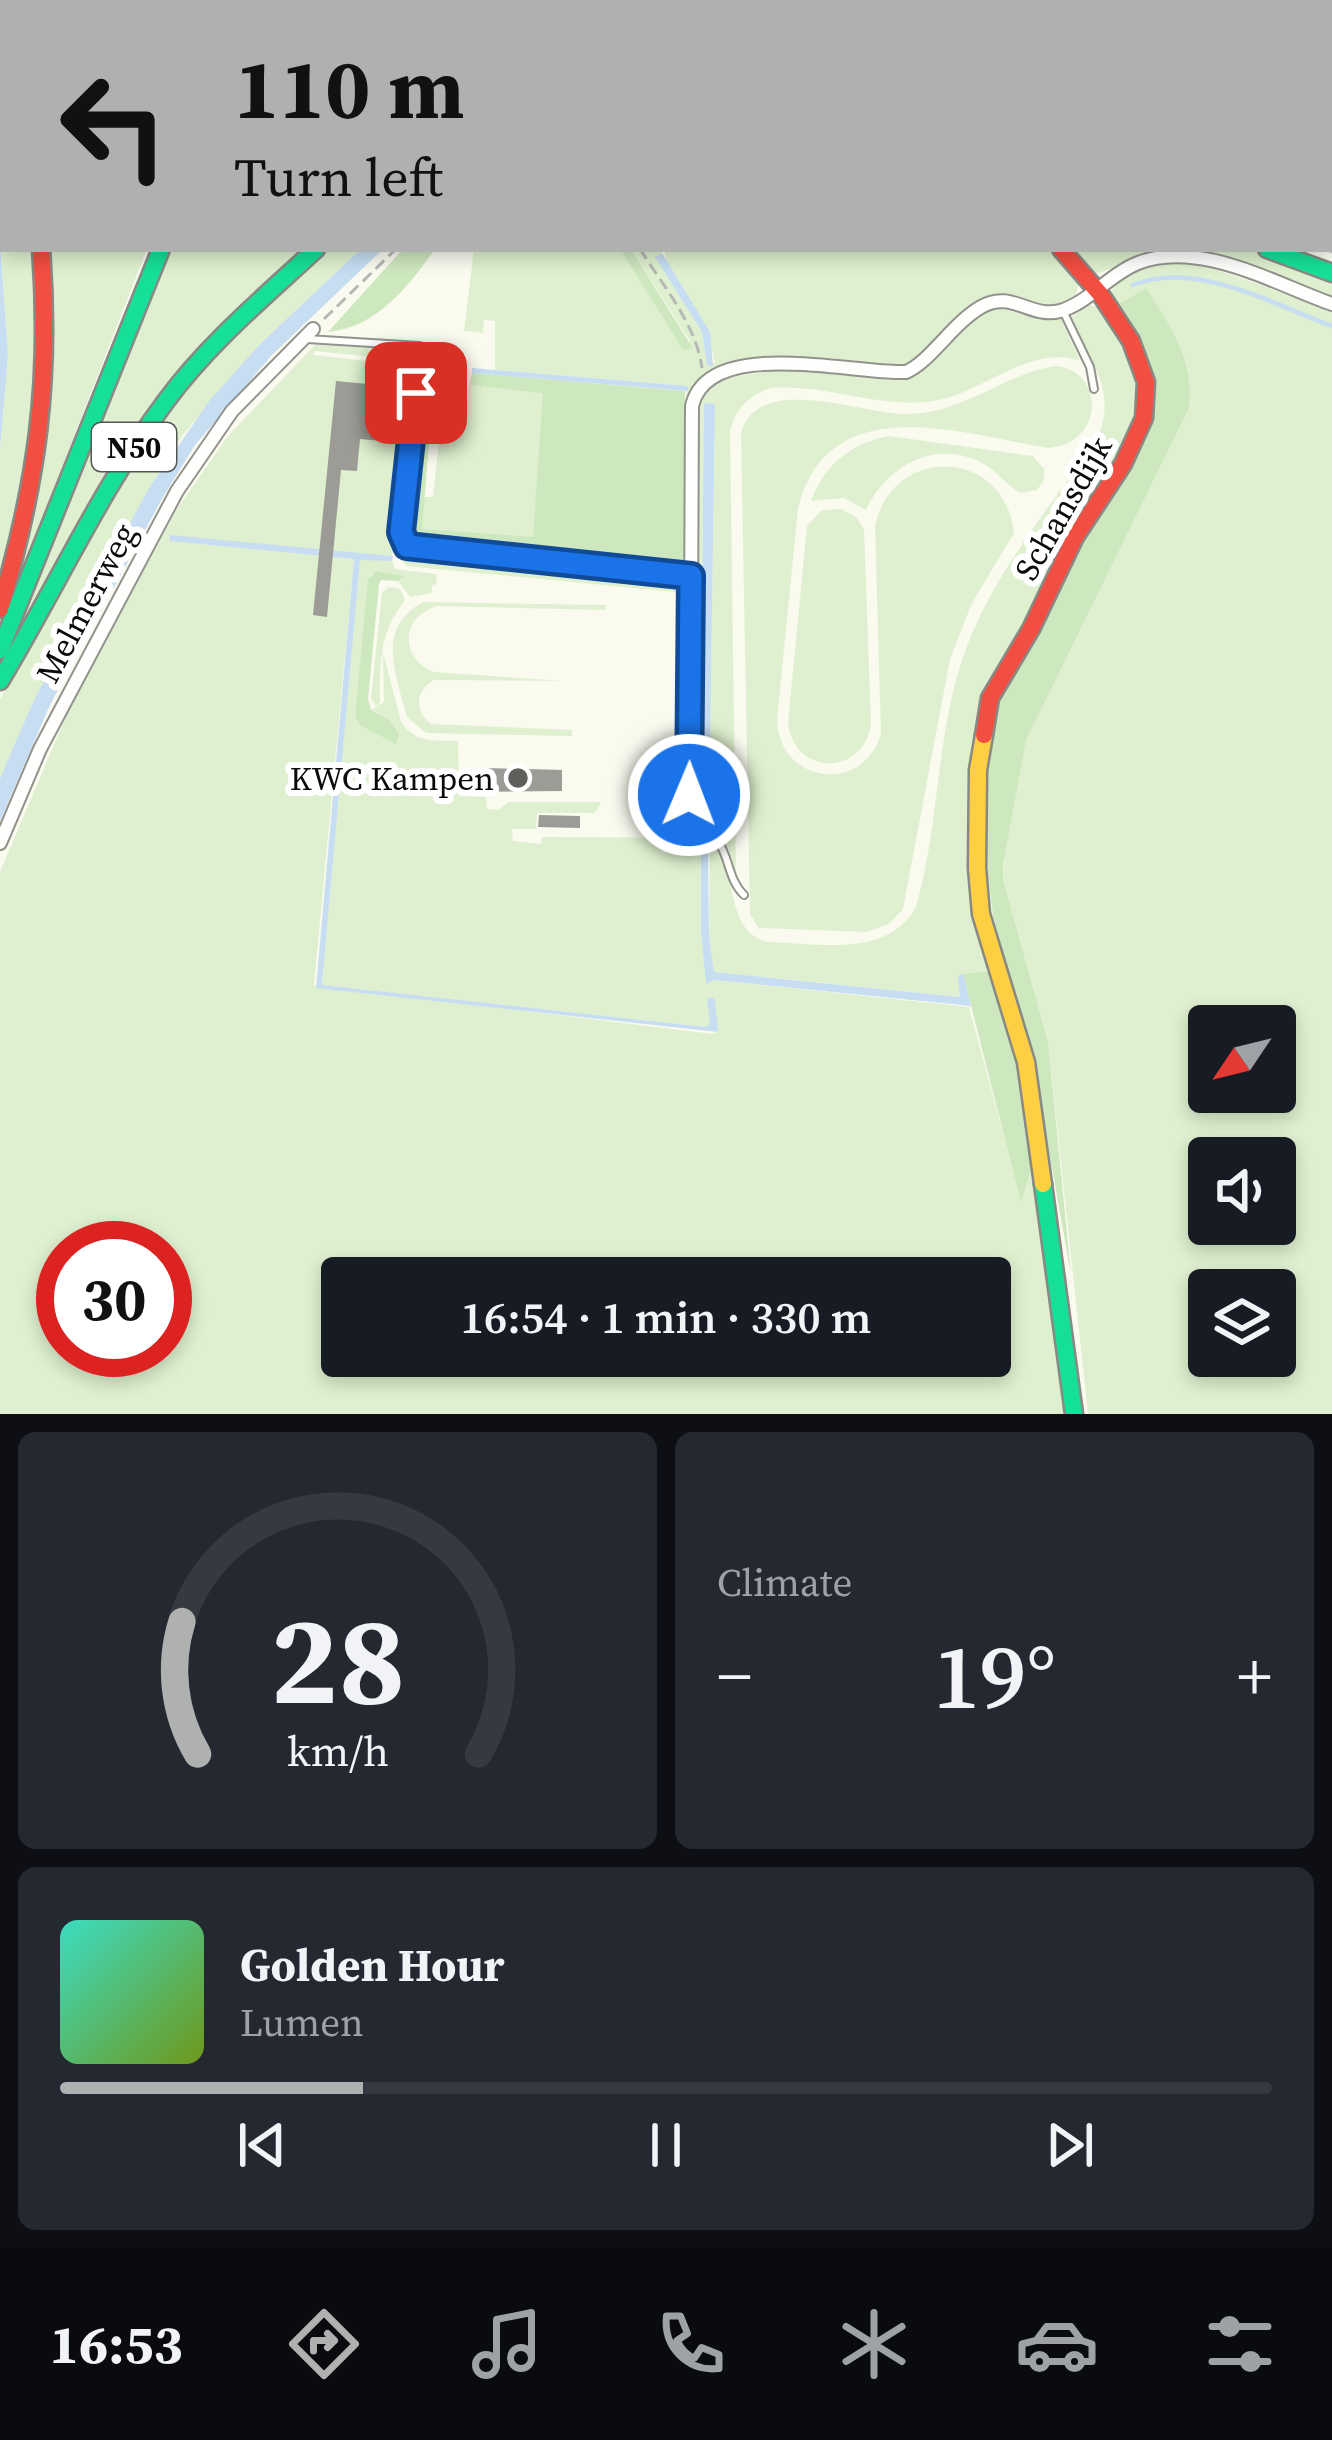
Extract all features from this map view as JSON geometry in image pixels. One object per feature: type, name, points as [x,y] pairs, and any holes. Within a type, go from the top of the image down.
[{"type":"main road","name":"N50","points":[[0,609],[30,506],[42,440],[48,321],[41,252]]},
{"type":"main road","name":"N50","points":[[114,359],[123,320],[150,252]]},
{"type":"main road","name":"N50","points":[[0,650],[160,252]]},
{"type":"main road","name":"N50","points":[[0,681],[118,470],[169,397],[229,329],[313,252]]},
{"type":"main road","name":"Schansdijk","points":[[1064,252],[1095,288],[1142,363],[1144,418],[1124,464],[1075,538],[1031,629],[998,681],[984,719],[978,770],[978,894],[1026,1062],[1074,1414]]},
{"type":"main road","points":[[1275,252],[1332,273]]},
{"type":"street","points":[[690,830],[692,406],[704,382],[721,373],[790,362],[906,372],[958,323],[993,301],[1015,301],[1042,312],[1062,310],[1140,262],[1190,256],[1332,304]]},
{"type":"street","name":"Melmerweg","points":[[0,843],[59,710],[177,491],[232,411],[308,334]]},
{"type":"lane","points":[[1062,310],[1094,377],[1094,389]]},
{"type":"lane","points":[[308,334],[420,346],[401,532],[407,546],[691,576]]},
{"type":"lane","points":[[690,830],[708,832],[721,842],[743,895]]},
{"type":"path","points":[[308,334],[393,252]]},
{"type":"path","points":[[642,252],[694,337],[704,382]]},
{"type":"green space","points":[[1,252],[34,252],[41,352],[28,476],[0,574],[0,449],[8,356]]},
{"type":"green space","points":[[43,252],[146,252],[6,610],[35,493]]},
{"type":"green space","points":[[165,252],[304,252],[228,323],[15,636]]},
{"type":"green space","points":[[317,252],[358,252],[260,344],[182,436],[35,698],[0,779],[0,700],[50,599],[165,405]]},
{"type":"green space","points":[[400,252],[433,252],[402,291],[376,314],[328,332]]},
{"type":"green space","points":[[474,252],[622,252],[685,351],[690,341],[633,252],[661,252],[656,258],[702,332],[707,364],[715,363],[706,326],[665,252],[1055,252],[1079,282],[1076,295],[1055,304],[1005,294],[980,300],[956,316],[904,366],[750,360],[722,367],[700,381],[686,405],[687,386],[495,370],[495,321],[484,320],[483,333],[464,331]]},
{"type":"green space","points":[[622,252],[633,252],[692,347],[684,351]]},
{"type":"green space","points":[[1070,252],[1160,252],[1098,273],[1086,269]]},
{"type":"green space","points":[[1160,252],[1264,252],[1332,276],[1332,299]]},
{"type":"green space","points":[[1166,262],[1197,263],[1332,310],[1332,1414],[1088,1414],[1048,1042],[1003,879],[1004,845],[1026,739],[1189,408],[1185,360],[1172,330],[1146,288],[1114,307],[1115,284],[1121,277]]},
{"type":"green space","points":[[1146,288],[1185,360],[1189,408],[1026,740],[1003,864],[1003,879],[1048,1042],[1071,1274],[1031,1051],[993,916],[986,856],[988,757],[997,699],[1123,471],[1152,408],[1114,307]]},
{"type":"green space","points":[[1089,305],[1102,308],[1134,369],[1136,416],[1131,437],[984,697],[977,730],[974,798],[993,971],[958,977],[961,997],[714,972],[709,937],[710,846],[701,843],[706,984],[714,980],[969,1007],[1021,1199],[1032,1166],[1069,1414],[0,1414],[0,872],[67,714],[177,509],[228,436],[315,345],[409,349],[413,361],[315,351],[313,355],[413,366],[392,556],[168,536],[171,541],[354,559],[314,985],[713,1034],[717,1032],[715,1001],[707,1000],[710,1023],[706,1027],[322,985],[360,559],[392,561],[395,569],[436,574],[437,584],[432,585],[432,593],[410,597],[398,581],[402,578],[371,574],[355,717],[360,725],[379,713],[371,710],[384,702],[383,652],[401,722],[426,739],[458,741],[459,796],[486,797],[487,809],[498,810],[509,802],[601,802],[595,813],[537,813],[536,829],[512,829],[513,841],[710,838],[725,865],[737,912],[754,936],[768,942],[809,944],[870,941],[888,935],[916,907],[962,660],[988,601],[1022,545],[1097,439],[1105,405],[1099,376],[1072,317]]},
{"type":"green space","points":[[1007,306],[1041,318],[1060,317],[1080,361],[1062,357],[1027,363],[957,395],[918,402],[771,388],[750,399],[735,416],[730,431],[736,873],[723,835],[695,818],[698,407],[705,390],[722,379],[782,369],[907,378],[965,326]],"holes":[[[704,405],[715,405],[709,821],[700,820]]]},
{"type":"green space","points":[[1055,366],[1072,371],[1090,393],[1089,421],[1067,443],[1048,448],[976,434],[902,428],[867,432],[837,446],[814,471],[798,509],[777,720],[781,741],[806,769],[823,774],[857,767],[871,754],[881,734],[875,526],[886,499],[903,480],[925,469],[971,472],[991,484],[1006,505],[1014,533],[972,603],[950,659],[903,909],[889,924],[867,932],[759,928],[750,914],[741,433],[751,415],[767,404],[811,400],[925,413]]},
{"type":"green space","points":[[425,368],[435,369],[422,529],[533,537],[543,393],[469,385],[472,373],[685,391],[685,568],[406,541]]},
{"type":"green space","points":[[469,385],[544,392],[533,538],[421,529],[424,497],[433,497],[442,412],[466,415]]},
{"type":"green space","points":[[889,436],[1033,456],[1044,469],[1044,480],[1037,490],[1021,493],[984,464],[966,457],[931,455],[887,480],[866,510],[844,498],[811,501],[823,477],[841,458]]},
{"type":"green space","points":[[842,509],[857,518],[864,530],[871,724],[856,753],[829,763],[803,753],[788,723],[807,526],[822,510]]},
{"type":"green space","points":[[403,554],[683,580],[686,593],[406,566]]},
{"type":"green space","points":[[376,571],[403,576],[379,584],[368,699],[371,710],[388,719],[399,734],[396,744],[360,725],[355,717],[368,579]]},
{"type":"green space","points":[[389,587],[400,589],[405,600],[386,636],[376,706],[371,698],[382,593]]},
{"type":"green space","points":[[423,602],[606,605],[605,610],[437,606],[425,611],[411,628],[414,657],[433,672],[562,681],[434,680],[419,701],[431,724],[572,730],[572,736],[426,733],[407,717],[395,669],[394,639],[408,613]]},
{"type":"green space","points":[[993,971],[1014,1042],[1028,1128],[1032,1166],[1021,1202],[963,974]]},
{"type":"water","points":[[0,252],[1,252],[8,356],[0,449]]},
{"type":"water","points":[[358,252],[380,252],[272,355],[195,445],[50,705],[0,821],[0,779],[35,698],[149,488],[210,400],[260,344]]},
{"type":"water","points":[[662,253],[710,332],[713,366],[707,365],[702,332],[655,257]]},
{"type":"water","points":[[472,368],[688,386],[688,391],[472,373]]},
{"type":"water","points":[[704,404],[715,404],[706,823],[700,815]]},
{"type":"water","points":[[169,535],[393,556],[392,561],[360,560],[322,985],[706,1027],[711,997],[718,1032],[316,988],[354,559],[170,541]]},
{"type":"water","points":[[408,562],[674,583],[676,584]]},
{"type":"water","points":[[708,842],[714,972],[960,997],[958,976],[963,974],[971,1006],[714,980],[706,984],[701,843]]},
{"type":"building","points":[[336,381],[388,386],[383,441],[360,439],[357,471],[341,470],[327,617],[313,615]]},
{"type":"building","points":[[486,768],[562,770],[562,791],[467,792],[467,776],[486,776]]},
{"type":"building","points":[[539,815],[580,816],[580,828],[538,827]]},
{"type":"waterway","points":[[1133,285],[1157,279],[1208,281],[1332,326]]},
{"type":"traffic: fast","points":[[0,650],[160,252]]},
{"type":"traffic: fast","points":[[0,681],[100,503],[166,401],[218,341],[313,252]]},
{"type":"traffic: fast","points":[[1275,252],[1332,273]]},
{"type":"traffic: fast","points":[[1043,1184],[1074,1414]]},
{"type":"traffic: slow","points":[[984,735],[978,770],[981,914],[1026,1062],[1043,1184]]},
{"type":"traffic: jam","points":[[0,609],[38,431],[44,344],[41,252]]},
{"type":"traffic: jam","points":[[984,735],[990,698],[1031,629],[1075,537],[1123,464],[1144,418],[1146,382],[1131,341],[1101,295],[1064,252]]},
{"type":"place","name":"KWC Kampen","points":[[518,778]]},
{"type":"route","points":[[416,393],[401,532],[407,546],[691,576],[689,795]]}]
